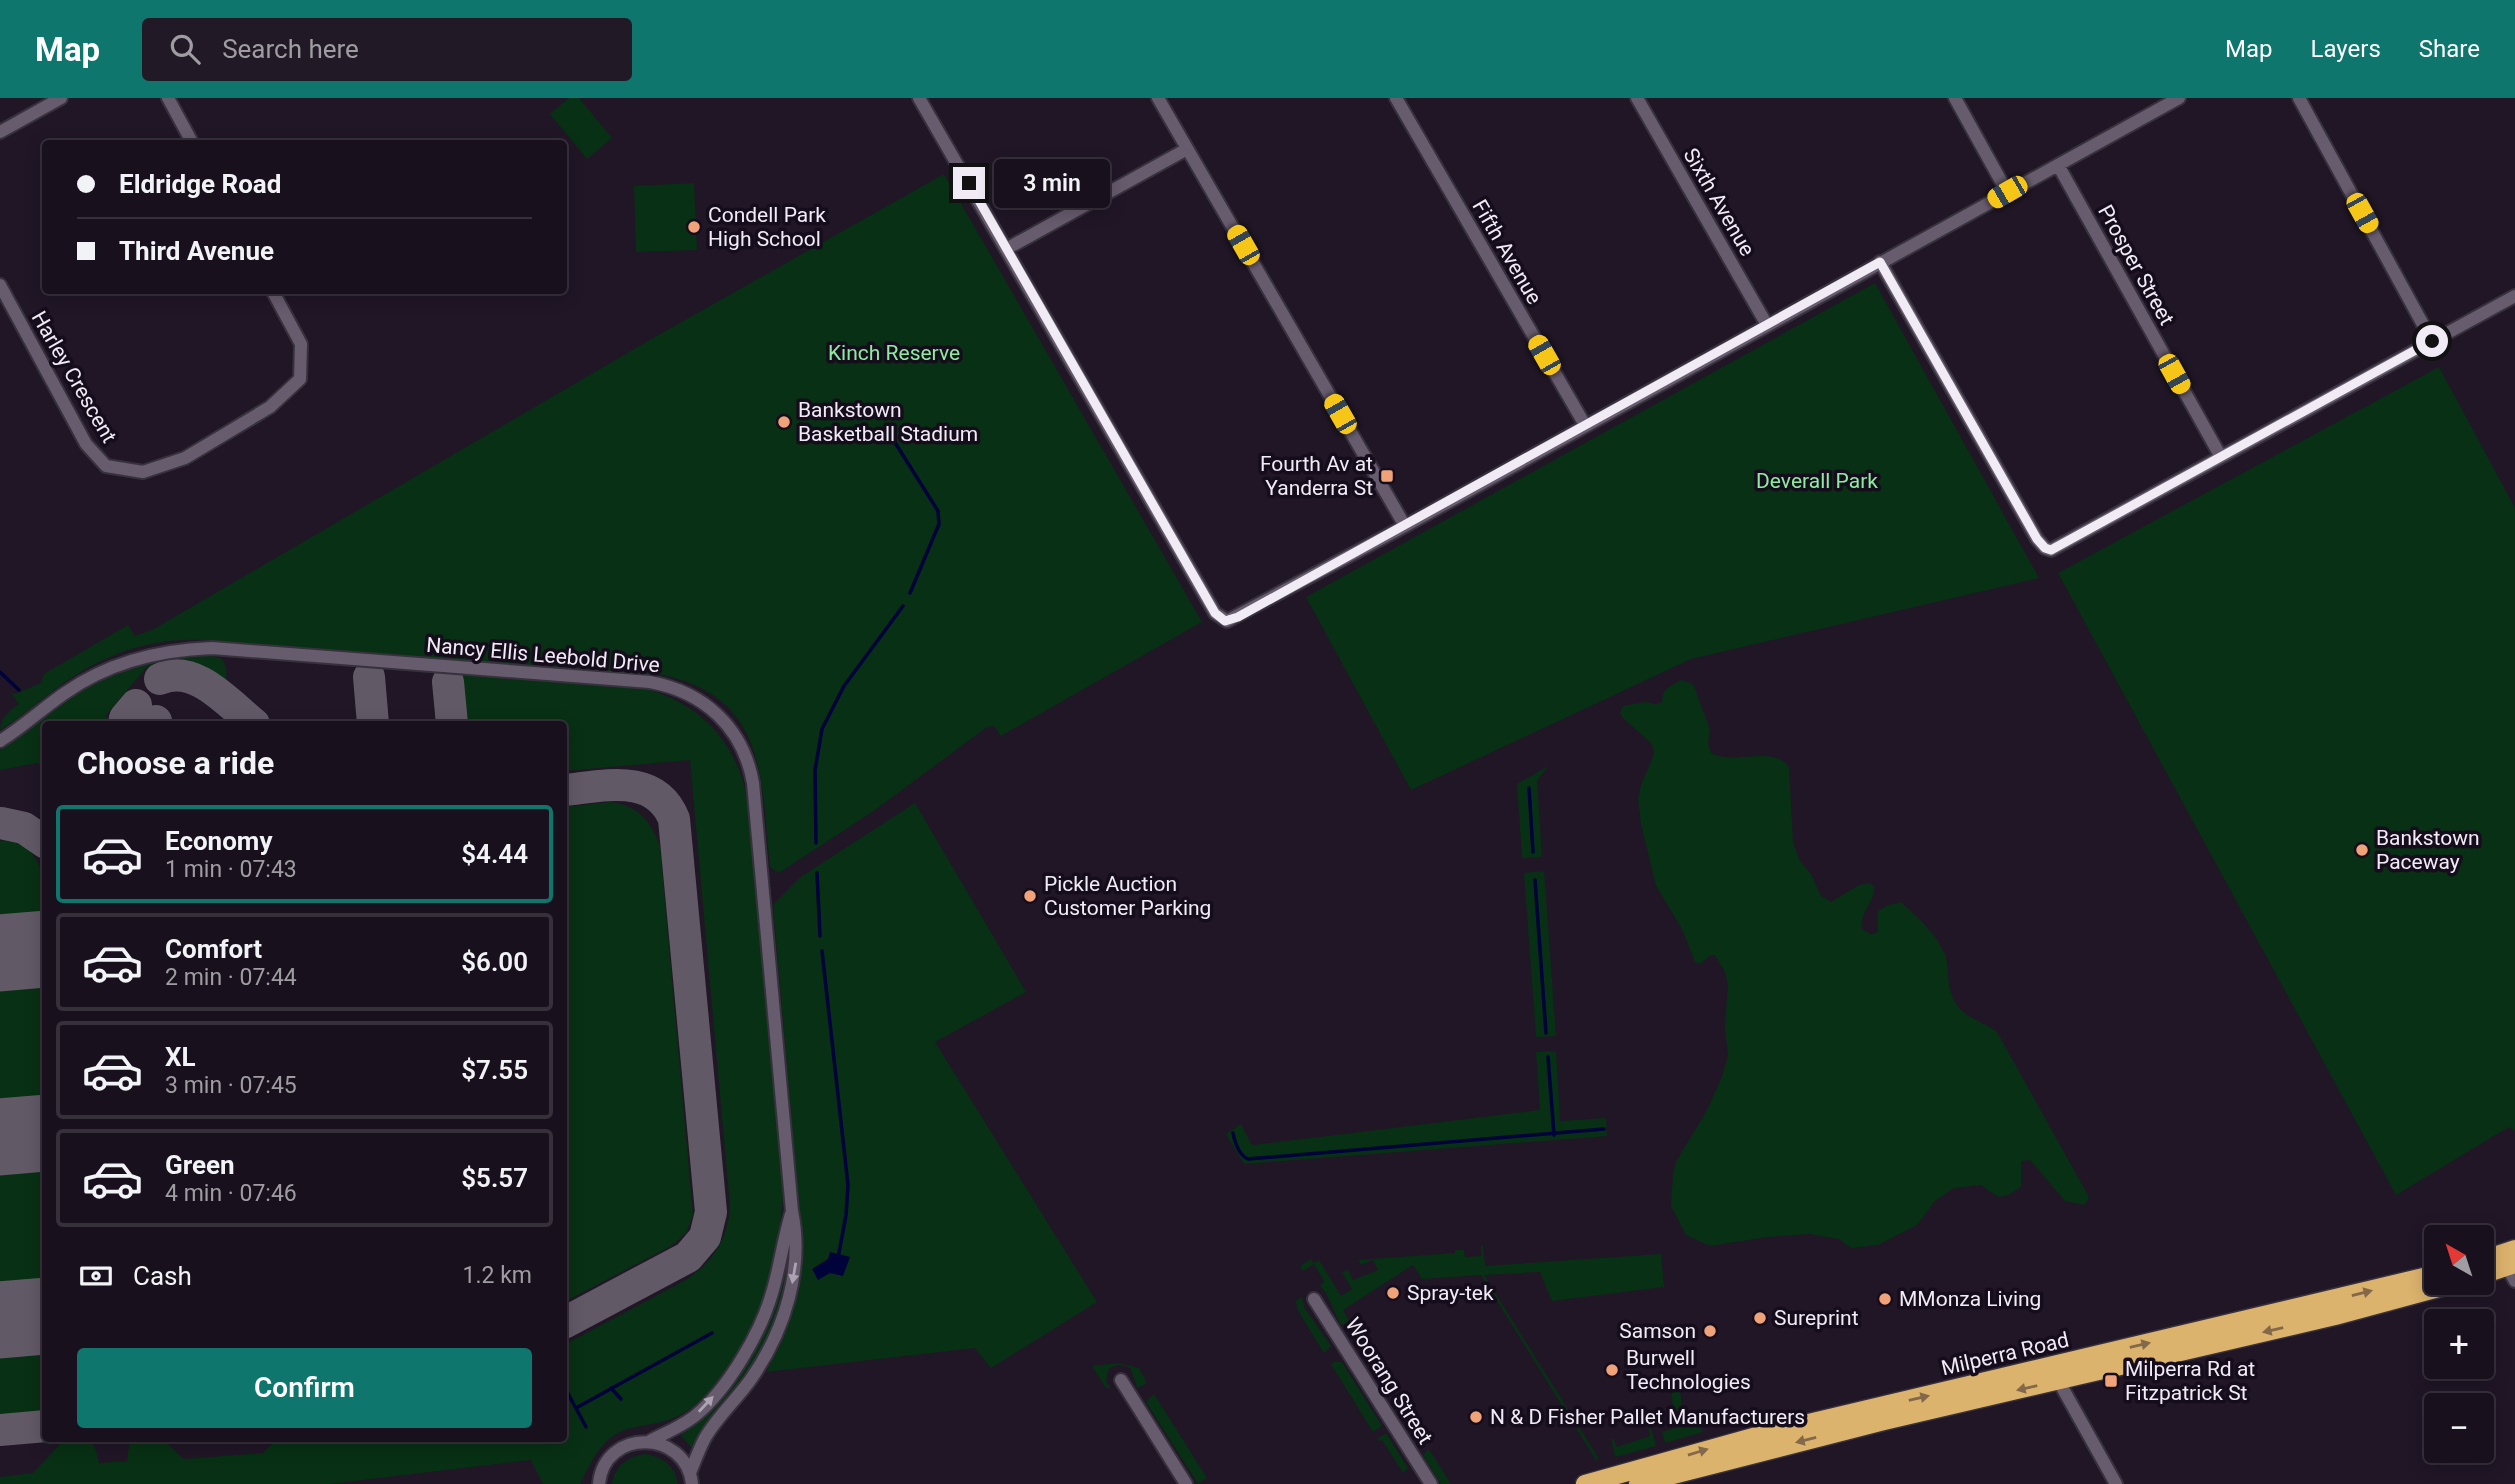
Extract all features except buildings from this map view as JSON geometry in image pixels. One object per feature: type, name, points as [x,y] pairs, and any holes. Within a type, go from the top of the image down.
[{"type":"highway","points":[[2494,1256],[2515,1249]]},
{"type":"highway","points":[[2494,1273],[2512,1271]]},
{"type":"highway","name":"Milperra Road","points":[[1585,1484],[1765,1434],[2424,1277]]},
{"type":"highway","name":"Milperra Road","points":[[1638,1484],[1788,1445],[2424,1292]]},
{"type":"street","points":[[0,132],[61,98]]},
{"type":"street","points":[[168,98],[191,140]]},
{"type":"street","points":[[919,98],[1008,248],[1215,613],[1225,621],[1238,617],[1405,526],[2179,98]]},
{"type":"street","points":[[1158,98],[1405,526]]},
{"type":"street","name":"Fifth Avenue","points":[[1396,98],[1585,425]]},
{"type":"street","name":"Sixth Avenue","points":[[1637,98],[1767,325]]},
{"type":"street","points":[[1955,98],[2007,192]]},
{"type":"street","points":[[2300,98],[2432,341]]},
{"type":"street","points":[[1008,248],[1187,149]]},
{"type":"street","name":"Prosper Street","points":[[2058,165],[2221,457]]},
{"type":"street","points":[[1880,262],[2037,539],[2045,548],[2054,549],[2515,296]]},
{"type":"street","name":"Harley Crescent","points":[[0,285],[86,444],[106,466],[143,472],[185,458],[270,407],[300,379],[301,344],[274,294]]},
{"type":"street","name":"Nancy Ellis Leebold Drive","points":[[0,741],[65,692],[97,673],[146,656],[212,648],[662,684],[688,693],[710,708],[731,730],[746,756],[752,776],[797,1255],[790,1294],[779,1327],[753,1377],[706,1436],[691,1478]]},
{"type":"street","name":"Nancy Ellis Leebold Drive","points":[[591,1484],[613,1454],[624,1447],[650,1441],[696,1415],[709,1403],[743,1356],[763,1320],[772,1296],[792,1211]]},
{"type":"street","name":"Woorang Street","points":[[1314,1299],[1431,1484]]},
{"type":"street","points":[[1121,1380],[1186,1484]]},
{"type":"street","points":[[2058,1380],[2116,1484]]},
{"type":"street","points":[[650,1441],[675,1451],[684,1461],[691,1478]]},
{"type":"street","points":[[599,1484],[605,1465]]},
{"type":"green space","points":[[569,98],[579,98],[612,138],[587,159],[550,114]]},
{"type":"green space","name":"Kinch Reserve","points":[[944,174],[1202,622],[1001,736],[994,726],[987,727],[875,810],[779,873],[770,867],[760,775],[741,723],[723,703],[697,686],[663,675],[184,640],[143,646],[106,659],[70,679],[0,730],[3,718],[19,704],[11,693],[15,694],[41,683],[44,674],[128,625],[135,636],[154,629],[655,337]]},
{"type":"green space","points":[[694,183],[697,250],[636,252],[634,186]]},
{"type":"green space","name":"Deverall Park","points":[[1875,283],[2039,578],[1691,659],[1411,790],[1306,597]]},
{"type":"green space","name":"Bankstown Paceway","points":[[2439,367],[2515,508],[2515,1131],[2509,1127],[2396,1195],[2058,573]]},
{"type":"green space","points":[[198,656],[218,657],[226,667],[226,683],[215,683],[190,660],[147,667],[105,716],[111,721],[42,721],[42,766],[37,763],[0,770],[0,750],[76,694],[109,677],[161,662]]},
{"type":"green space","points":[[452,673],[650,690],[670,697],[703,718],[727,746],[736,763],[748,802],[783,1194],[775,1255],[767,1286],[742,1347],[725,1374],[705,1397],[680,1415],[628,1429],[611,1438],[598,1451],[580,1484],[543,1484],[531,1460],[329,1484],[0,1484],[0,1477],[33,1473],[62,1442],[90,1442],[99,1463],[127,1461],[130,1442],[166,1442],[186,1459],[263,1453],[274,1442],[567,1442],[567,1343],[684,1281],[703,1267],[717,1250],[726,1230],[730,1206],[690,760],[567,771],[567,721],[457,721]]},
{"type":"green space","points":[[1681,680],[1693,684],[1710,729],[1708,743],[1711,753],[1731,757],[1773,757],[1782,760],[1789,767],[1793,842],[1800,861],[1811,874],[1821,896],[1831,902],[1859,885],[1869,883],[1874,886],[1874,892],[1863,916],[1862,929],[1871,934],[1878,932],[1878,911],[1901,902],[1935,937],[1946,958],[1953,998],[1966,1014],[1997,1032],[2089,1197],[2085,1205],[2065,1201],[2030,1160],[2021,1161],[2021,1187],[2009,1195],[1998,1197],[1981,1185],[1954,1188],[1935,1201],[1917,1225],[1878,1245],[1851,1248],[1839,1239],[1809,1234],[1710,1246],[1686,1235],[1671,1206],[1673,1172],[1722,1077],[1728,1055],[1725,1026],[1728,984],[1725,972],[1715,955],[1700,964],[1695,962],[1682,929],[1656,886],[1641,824],[1638,799],[1654,754],[1652,744],[1623,718],[1620,712],[1623,706],[1662,702],[1665,691]]},
{"type":"green space","points":[[1548,766],[1537,781],[1542,857],[1522,858],[1517,784]]},
{"type":"green space","points":[[610,802],[628,807],[648,822],[660,846],[693,1215],[686,1233],[671,1246],[567,1300],[567,807]]},
{"type":"green space","points":[[915,803],[1026,992],[935,1042],[1097,1302],[991,1368],[975,1348],[766,1372],[784,1337],[796,1297],[802,1239],[773,905],[802,876]]},
{"type":"green space","points":[[0,841],[24,846],[42,872],[42,909],[29,921],[0,923]]},
{"type":"green space","points":[[1544,871],[1556,1036],[1536,1037],[1524,873]]},
{"type":"green space","points":[[38,981],[42,983],[42,1097],[26,1108],[0,1110],[0,983]]},
{"type":"green space","points":[[1556,1051],[1560,1121],[1606,1118],[1607,1136],[1244,1164],[1226,1134],[1241,1124],[1254,1145],[1540,1110],[1536,1052]]},
{"type":"green space","points":[[18,1162],[42,1168],[42,1294],[0,1300],[0,1163]]},
{"type":"green space","points":[[790,1231],[790,1262],[776,1321],[747,1375],[693,1450],[681,1435],[719,1402],[750,1360],[768,1318]]},
{"type":"green space","points":[[1481,1246],[1485,1266],[1661,1254],[1664,1287],[1552,1301],[1540,1272],[1484,1275],[1599,1459],[1596,1460],[1481,1275],[1422,1279],[1413,1265],[1343,1310],[1350,1322],[1341,1325],[1320,1286],[1324,1281],[1314,1264],[1303,1271],[1300,1266],[1311,1259],[1314,1263],[1319,1260],[1341,1296],[1352,1289],[1342,1272],[1348,1270],[1353,1280],[1378,1270],[1373,1260],[1361,1265],[1358,1260],[1455,1253],[1455,1250],[1464,1250],[1465,1257],[1481,1256]]},
{"type":"green space","points":[[1302,1297],[1304,1307],[1331,1346],[1324,1353],[1296,1307],[1298,1306],[1295,1301]]},
{"type":"green space","points":[[42,1337],[42,1414],[0,1418],[0,1340]]},
{"type":"green space","points":[[1342,1362],[1382,1426],[1373,1432],[1331,1364]]},
{"type":"green space","points":[[1118,1363],[1139,1368],[1147,1383],[1137,1388],[1131,1369],[1119,1365],[1108,1370],[1106,1381],[1111,1388],[1106,1388],[1092,1366]]},
{"type":"green space","points":[[1680,1386],[1683,1427],[1699,1424],[1703,1432],[1665,1443],[1662,1432],[1675,1428],[1671,1387]]},
{"type":"green space","points":[[1154,1394],[1207,1478],[1198,1484],[1146,1402]]},
{"type":"green space","points":[[1651,1428],[1656,1446],[1615,1457],[1611,1439],[1617,1447],[1650,1436],[1648,1429]]},
{"type":"green space","points":[[1386,1433],[1408,1468],[1403,1473],[1382,1440],[1377,1439]]},
{"type":"green space","points":[[1429,1449],[1451,1484],[1441,1484],[1423,1455]]},
{"type":"green space","points":[[646,1454],[668,1464],[678,1484],[612,1484],[616,1472],[624,1463]]},
{"type":"shaded area","points":[[830,1252],[850,1257],[843,1276],[830,1273],[818,1280],[812,1269],[828,1259]]},
{"type":"waterway","points":[[889,433],[938,511],[939,524],[910,593]]},
{"type":"waterway","points":[[816,843],[815,770],[822,729],[844,686],[903,606]]},
{"type":"waterway","points":[[0,672],[19,690]]},
{"type":"waterway","points":[[1529,788],[1533,852]]},
{"type":"waterway","points":[[817,873],[820,936]]},
{"type":"waterway","points":[[1535,880],[1546,1033]]},
{"type":"waterway","points":[[822,951],[848,1185],[838,1258]]},
{"type":"waterway","points":[[1548,1057],[1554,1135]]},
{"type":"waterway","points":[[1233,1133],[1240,1152],[1248,1159],[1604,1129]]},
{"type":"waterway","points":[[576,1408],[712,1333]]},
{"type":"waterway","points":[[611,1388],[621,1399]]},
{"type":"waterway","points":[[567,1392],[586,1427]]},
{"type":"taxiway","points":[[160,679],[186,676],[199,681],[250,721]]},
{"type":"taxiway","points":[[369,677],[373,721]]},
{"type":"taxiway","points":[[448,682],[452,721]]},
{"type":"taxiway","points":[[124,721],[136,705]]},
{"type":"taxiway","points":[[567,790],[611,785],[641,788],[654,794],[665,804],[674,819],[711,1212],[705,1237],[688,1257],[567,1321]]},
{"type":"taxiway","points":[[1,823],[24,828],[42,840]]},
{"type":"taxiway","points":[[0,953],[26,949],[42,940]]},
{"type":"taxiway","points":[[0,1136],[42,1128]]},
{"type":"taxiway","points":[[0,1430],[42,1426]]},
{"type":"runway","points":[[0,953],[42,949]]},
{"type":"runway","points":[[0,1137],[42,1133]]},
{"type":"runway","points":[[0,1320],[42,1316]]},
{"type":"place","name":"Condell Park High School","points":[[694,227]]},
{"type":"place","name":"Bankstown Basketball Stadium","points":[[784,422]]},
{"type":"place","name":"Fourth Av at Yanderra St","points":[[1387,476]]},
{"type":"place","name":"Bankstown Paceway","points":[[2362,850]]},
{"type":"place","name":"Pickle Auction Customer Parking","points":[[1030,896]]},
{"type":"place","name":"Spray-tek","points":[[1393,1293]]},
{"type":"place","name":"MMonza Living","points":[[1885,1299]]},
{"type":"place","name":"Sureprint","points":[[1760,1318]]},
{"type":"place","name":"Samson","points":[[1710,1331]]},
{"type":"place","name":"Burwell Technologies","points":[[1612,1370]]},
{"type":"place","name":"Milperra Rd at Fitzpatrick St","points":[[2111,1381]]},
{"type":"place","name":"N & D Fisher Pallet Manufacturers","points":[[1476,1417]]},
{"type":"route","points":[[969,183],[1215,613],[1225,621],[1238,617],[1405,526],[1880,262],[2037,539],[2045,548],[2051,550],[2432,341]]}]
